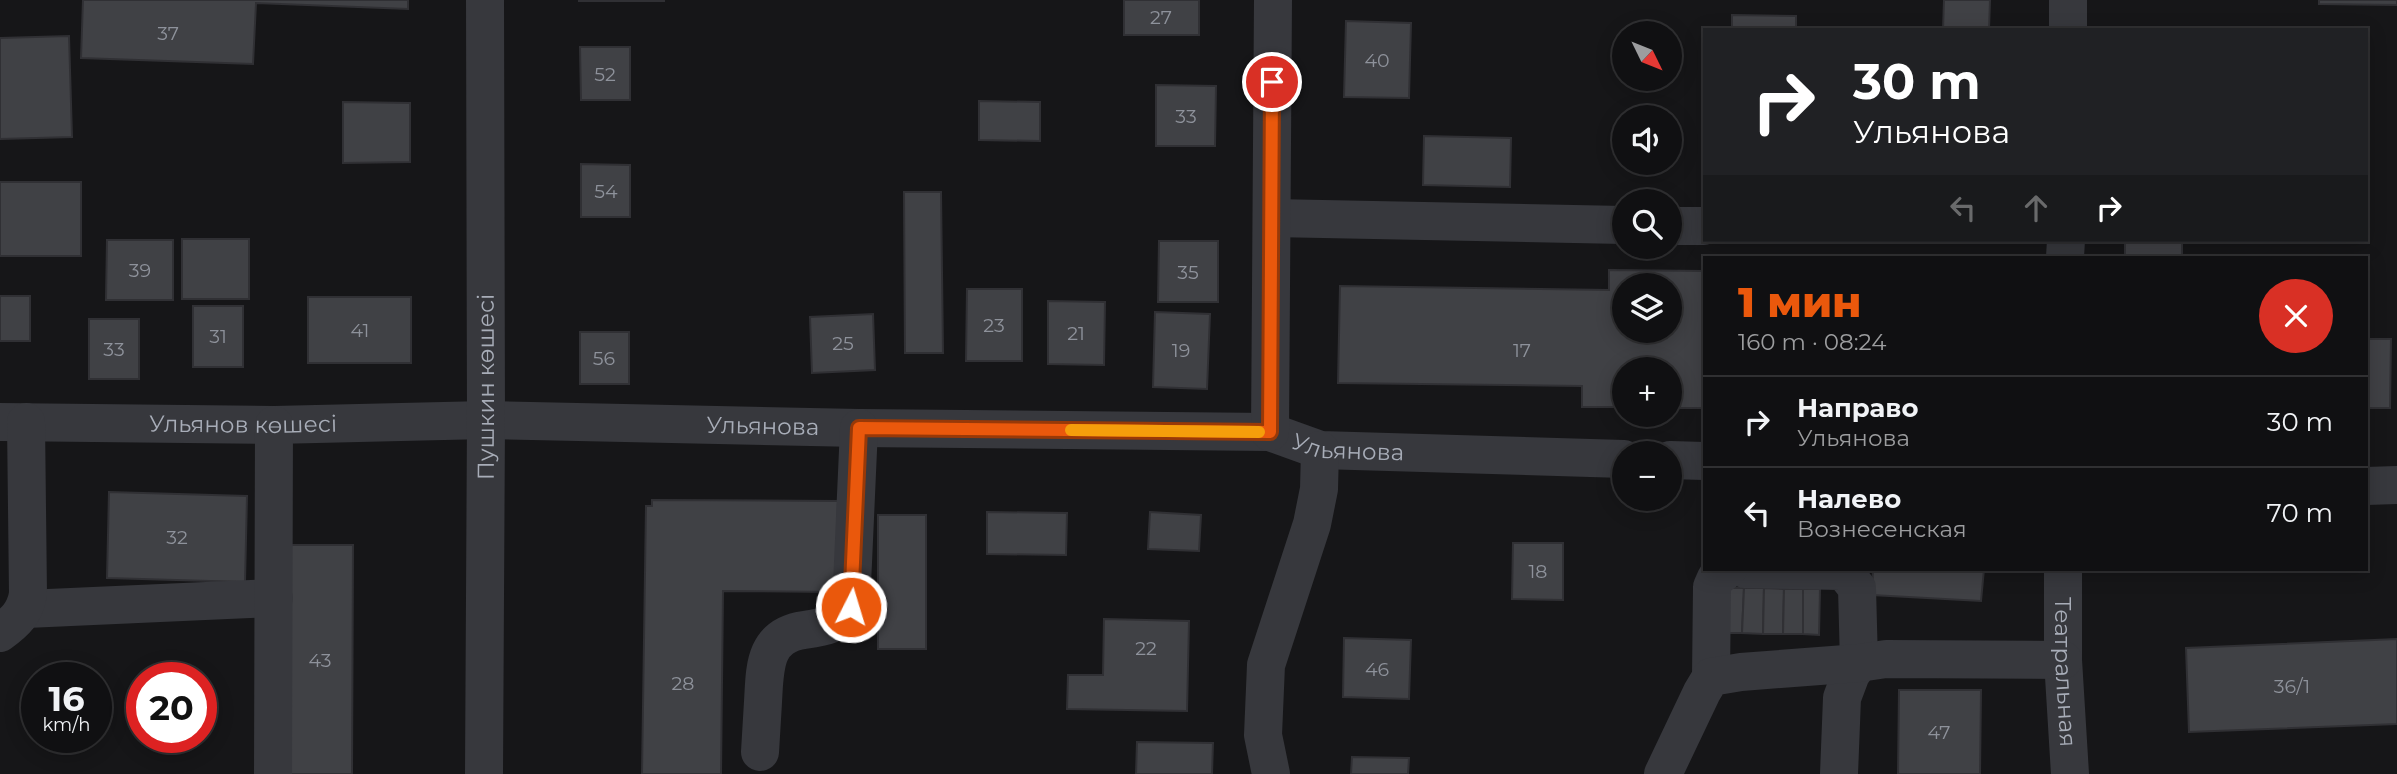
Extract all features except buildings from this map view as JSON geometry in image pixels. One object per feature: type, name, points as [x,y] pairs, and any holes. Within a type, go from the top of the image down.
[{"type":"street","name":"Пушкин көшесі","points":[[484,774],[485,0]]},
{"type":"street","points":[[1270,432],[1273,0]]},
{"type":"street","points":[[2068,0],[2068,28]]},
{"type":"street","points":[[1272,218],[1612,225]]},
{"type":"street","points":[[1682,226],[1703,226]]},
{"type":"street","name":"Ульянов көшесі","points":[[13,422],[274,425],[486,421]]},
{"type":"street","name":"Ульянова","points":[[486,421],[1270,432],[1320,450],[1612,458]]},
{"type":"street","points":[[13,422],[28,594],[13,621]]},
{"type":"street","points":[[273,774],[274,425]]},
{"type":"street","points":[[760,752],[765,665],[771,650],[780,639],[792,632],[831,626],[843,618],[851,607],[859,428]]},
{"type":"street","points":[[1272,774],[1264,735],[1266,665],[1312,524],[1319,489],[1320,450]]},
{"type":"street","points":[[1682,460],[1703,461]]},
{"type":"street","points":[[2368,486],[2397,485]]},
{"type":"street","points":[[1662,774],[1711,677],[1712,587],[1716,578],[1725,571]]},
{"type":"street","points":[[1839,774],[1842,698],[1845,685],[1858,663],[1857,588],[1846,574],[1840,571]]},
{"type":"street","name":"Театральная","points":[[2063,571],[2063,660],[2070,774]]},
{"type":"street","points":[[13,621],[274,598]]},
{"type":"street","points":[[1711,677],[1886,659],[2063,660]]},
{"type":"slow traffic","points":[[1071,430],[1259,432]]},
{"type":"route","points":[[851,607],[859,428],[1270,432],[1272,82]]}]
